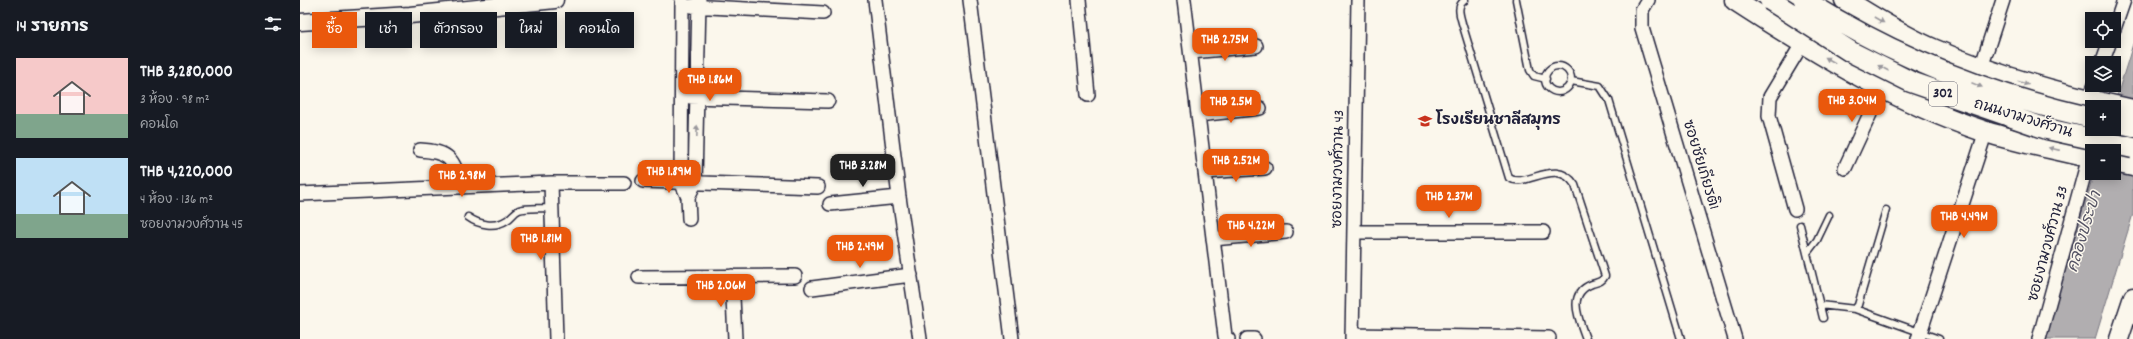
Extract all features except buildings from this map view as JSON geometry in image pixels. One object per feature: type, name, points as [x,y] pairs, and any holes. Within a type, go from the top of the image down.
[{"type":"main road","name":"ถนนงามวงศ์วาน","points":[[1735,0],[1802,44],[1882,88],[1918,105],[1986,132],[2085,156]]},
{"type":"main road","name":"ถนนงามวงศ์วาน","points":[[1770,0],[1851,52],[1911,82],[2047,129],[2133,148]]},
{"type":"main road","name":"ถนนงามวงศ์วาน","points":[[1804,0],[1864,34],[1923,63],[1971,83],[2048,108],[2085,102]]},
{"type":"main road","name":"ถนนงามวงศ์วาน","points":[[1845,0],[1932,49],[2018,82],[2090,100]]},
{"type":"main road","points":[[1918,105],[1938,97],[1943,91],[1947,79],[1946,64],[1932,49]]},
{"type":"main road","name":"ถนนงามวงศ์วาน","points":[[2121,107],[2133,110]]},
{"type":"main road","points":[[2121,124],[2133,127]]},
{"type":"main road","points":[[2121,163],[2133,166]]},
{"type":"main road","points":[[2119,339],[2133,297]]},
{"type":"street","points":[[300,22],[410,15],[555,0]]},
{"type":"street","points":[[875,0],[899,197],[920,339]]},
{"type":"street","points":[[970,0],[1012,339]]},
{"type":"street","points":[[1078,0],[1088,95]]},
{"type":"street","points":[[1184,0],[1225,336],[1228,339]]},
{"type":"street","name":"ซอยงามวงศ์วาน 43","points":[[1352,337],[1358,0]]},
{"type":"street","name":"ซอยชัยเกียรติ1","points":[[1648,0],[1642,10],[1642,28],[1735,339]]},
{"type":"street","points":[[1981,68],[2003,0]]},
{"type":"street","points":[[2120,12],[2124,0]]},
{"type":"street","points":[[689,219],[688,197],[681,182],[682,3],[699,3],[823,13]]},
{"type":"street","points":[[688,197],[695,183],[699,3]]},
{"type":"street","points":[[1795,209],[1769,116],[1769,106],[1770,97],[1802,44]]},
{"type":"street","points":[[1191,52],[1256,46]]},
{"type":"street","points":[[1845,168],[1882,88]]},
{"type":"street","points":[[682,97],[828,101]]},
{"type":"street","points":[[1198,115],[1260,108]]},
{"type":"street","points":[[1919,335],[1986,132]]},
{"type":"street","points":[[420,150],[444,154],[451,159],[456,167],[460,186]]},
{"type":"street","points":[[1205,172],[1265,168]]},
{"type":"street","name":"ซอยงามวงศ์วาน 33","points":[[2039,339],[2085,175]]},
{"type":"street","points":[[643,181],[818,187]]},
{"type":"street","points":[[550,183],[556,339]]},
{"type":"street","points":[[300,194],[460,186],[550,183],[624,183]]},
{"type":"street","points":[[830,204],[899,197]]},
{"type":"street","points":[[1213,239],[1286,232]]},
{"type":"street","points":[[1354,232],[1543,232]]},
{"type":"street","points":[[812,288],[910,275]]},
{"type":"street","points":[[732,276],[735,339]]},
{"type":"street","points":[[639,277],[795,276]]},
{"type":"street","points":[[1352,337],[1549,338]]},
{"type":"street","points":[[1246,339],[1254,338]]},
{"type":"lane","points":[[1465,0],[1460,6],[1460,18],[1509,178],[1518,180],[1557,173],[1567,176],[1575,185],[1605,276],[1601,281],[1583,288],[1578,294],[1577,309],[1586,339]]},
{"type":"lane","points":[[1516,0],[1530,70],[1534,76],[1546,79]]},
{"type":"lane","points":[[1558,66],[1569,72],[1571,81],[1566,90],[1558,92],[1550,89],[1546,79],[1550,69],[1558,66]]},
{"type":"lane","points":[[1571,81],[1600,86],[1609,100],[1681,339]]},
{"type":"lane","points":[[468,217],[481,224],[493,224],[506,221],[516,211],[522,209],[551,208]]},
{"type":"lane","points":[[1855,309],[1858,305],[1886,210]]},
{"type":"lane","points":[[1807,253],[1817,240],[1829,215]]},
{"type":"lane","points":[[1800,225],[1823,318]]},
{"type":"lane","points":[[1820,306],[1855,309],[1919,335],[1939,339]]},
{"type":"water","name":"คลองประปา","points":[[2133,44],[2133,214],[2095,339],[2043,339],[2092,180],[2121,180],[2121,144],[2102,144],[2105,136],[2121,136],[2121,100],[2116,100],[2118,92],[2121,92],[2121,83]]},
{"type":"place","name":"โรงเรียนชาลีสมุทร","points":[[1425,121]]}]
